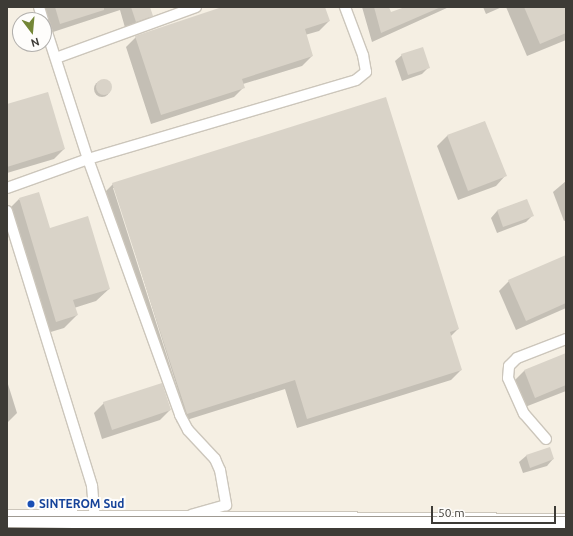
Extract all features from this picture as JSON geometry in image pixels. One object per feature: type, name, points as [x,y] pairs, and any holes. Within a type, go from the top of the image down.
[{"type":"main road","points":[[7,521],[124,525],[191,522],[443,527],[566,525]]},
{"type":"lane","points":[[56,58],[196,7]]},
{"type":"lane","points":[[7,188],[88,159],[356,80],[366,72],[363,55],[345,7]]},
{"type":"lane","points":[[52,46],[88,159],[180,415],[188,430],[215,459],[220,470],[226,505],[190,516],[191,522]]},
{"type":"lane","points":[[7,211],[92,486],[95,524]]},
{"type":"lane","points":[[546,440],[524,414],[508,378],[509,366],[517,358],[566,339]]},
{"type":"building","points":[[55,7],[104,7],[104,10],[60,24]]},
{"type":"building","points":[[131,7],[150,7],[153,16],[136,22]]},
{"type":"building","points":[[222,7],[325,7],[330,21],[305,29],[313,56],[242,79],[245,88],[161,115],[135,36]]},
{"type":"building","points":[[374,7],[389,7],[391,12],[405,7],[441,7],[381,33]]},
{"type":"building","points":[[524,7],[566,7],[566,33],[540,44]]},
{"type":"building","points":[[423,47],[430,68],[408,75],[401,54]]},
{"type":"building","points":[[101,79],[107,79],[112,84],[110,93],[107,95],[101,95],[96,90],[96,84]]},
{"type":"building","points":[[48,92],[65,149],[7,167],[7,104]]},
{"type":"building","points":[[386,97],[459,329],[450,332],[462,370],[307,419],[295,380],[187,414],[112,183]]},
{"type":"building","points":[[485,121],[507,176],[468,191],[447,135]]},
{"type":"building","points":[[39,192],[50,228],[88,216],[110,289],[73,300],[78,315],[56,322],[19,198]]},
{"type":"building","points":[[527,199],[534,216],[503,227],[497,210]]},
{"type":"building","points":[[566,255],[566,303],[526,321],[508,280]]},
{"type":"building","points":[[566,353],[566,385],[535,398],[524,370]]},
{"type":"building","points":[[162,383],[171,410],[112,430],[103,402]]},
{"type":"building","points":[[550,447],[554,459],[530,468],[526,455]]},
{"type":"tram line","points":[[7,516],[566,516]]},
{"type":"tram line","points":[[7,527],[138,529]]},
{"type":"place","name":"SINTEROM Sud","points":[[31,504]]}]
